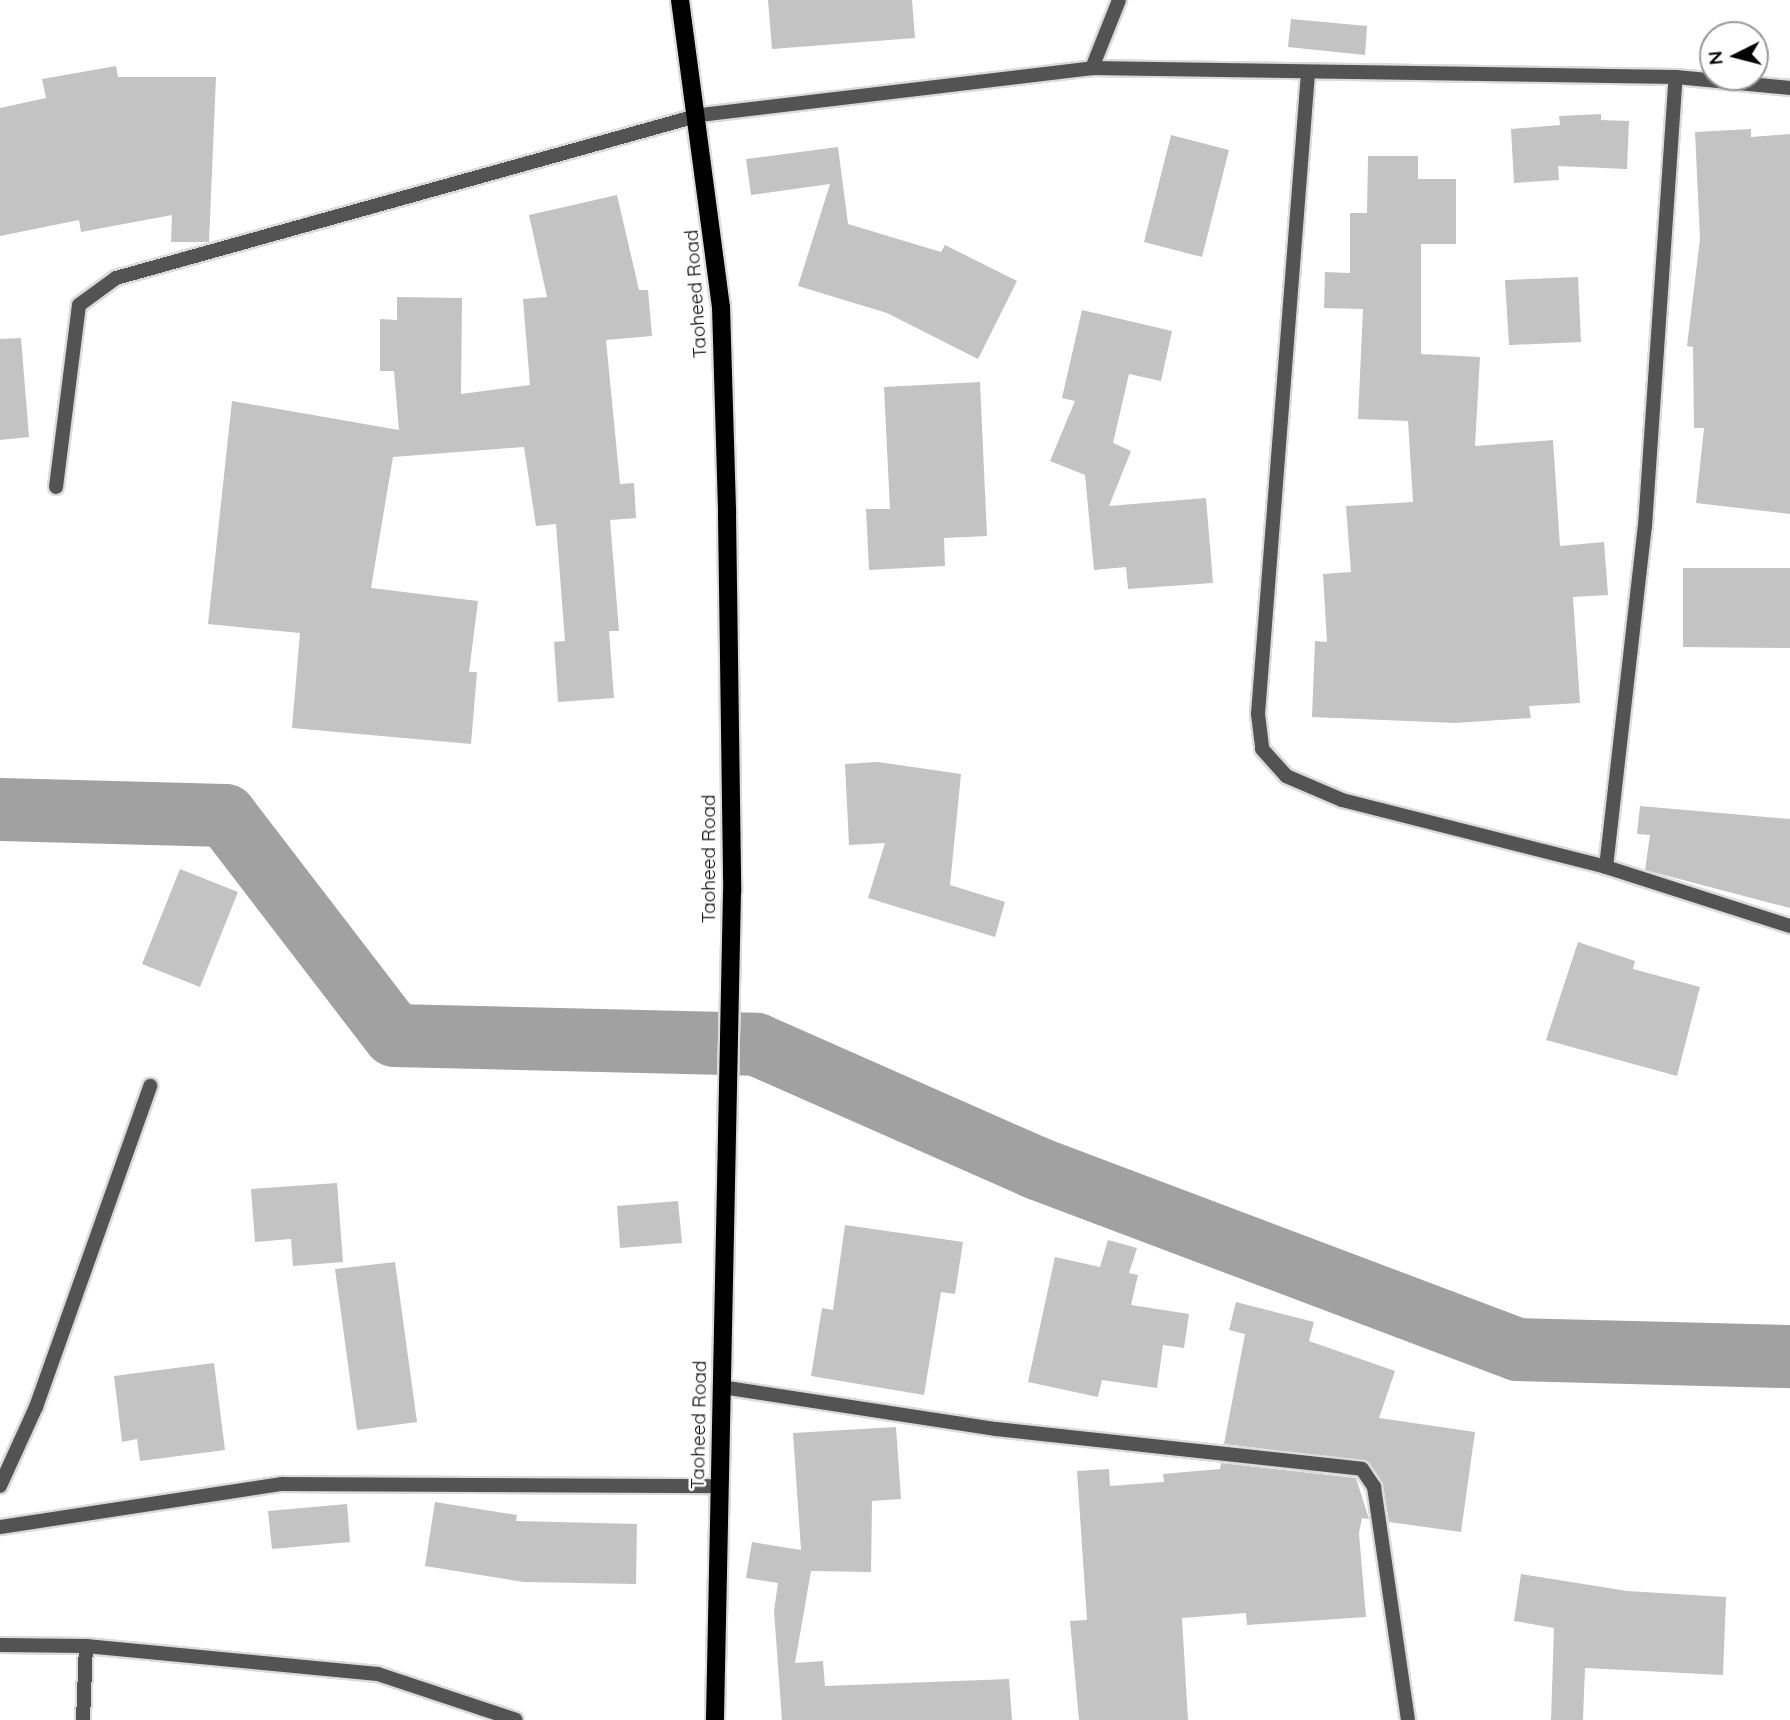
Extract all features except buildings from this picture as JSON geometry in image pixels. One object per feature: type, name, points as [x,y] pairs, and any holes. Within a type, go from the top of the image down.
[{"type":"main road","name":"Taoheed Road","points":[[680,0],[701,115],[721,307],[732,892],[720,1229],[722,1387],[715,1720]]},
{"type":"street","points":[[1092,68],[1119,0]]},
{"type":"street","points":[[56,487],[79,305],[117,278],[701,115],[1092,68],[1676,77],[1790,88]]},
{"type":"street","points":[[1308,73],[1258,714],[1262,749],[1286,776],[1342,800],[1606,867],[1790,926]]},
{"type":"street","points":[[1606,867],[1646,526],[1676,77]]},
{"type":"street","points":[[0,1486],[36,1408],[150,1086]]},
{"type":"street","points":[[722,1387],[996,1429],[1362,1469],[1374,1487],[1408,1720]]},
{"type":"street","points":[[0,1527],[282,1484],[719,1486]]},
{"type":"street","points":[[0,1645],[86,1646],[378,1674],[516,1720]]},
{"type":"street","points":[[83,1720],[86,1646]]},
{"type":"waterway","points":[[0,809],[225,815],[394,1035],[756,1044],[1037,1168],[1517,1349],[1790,1356]]}]
